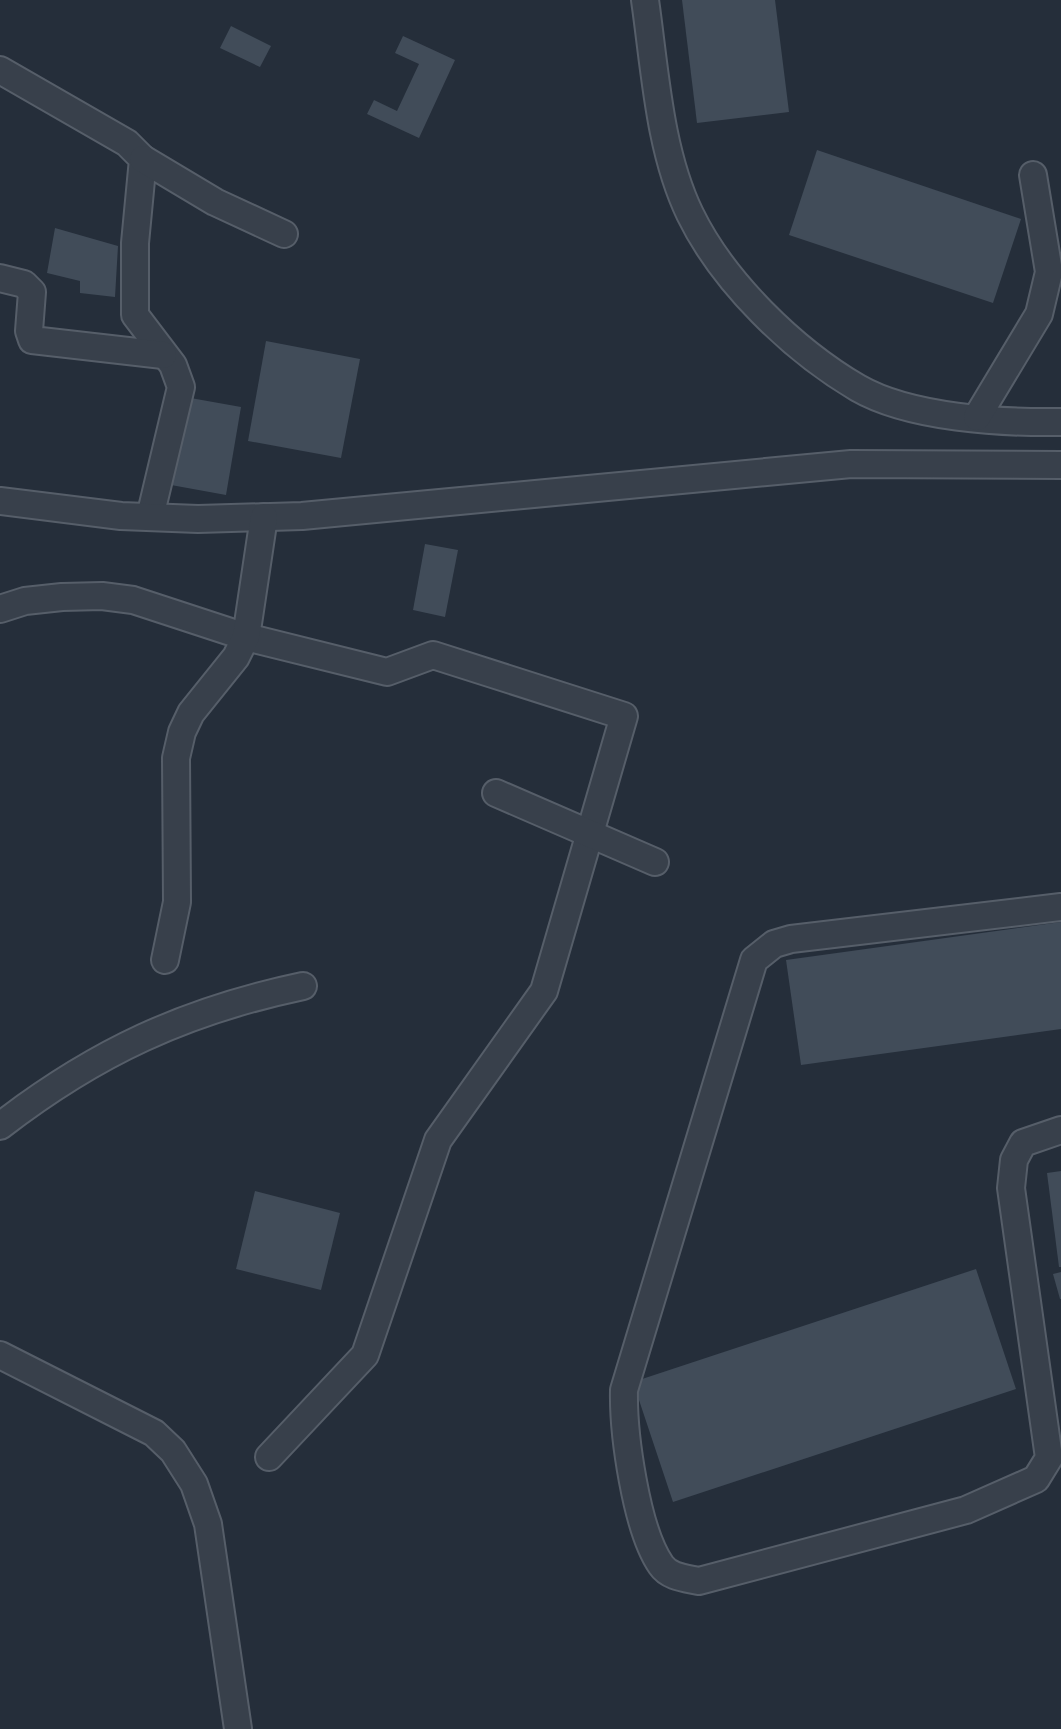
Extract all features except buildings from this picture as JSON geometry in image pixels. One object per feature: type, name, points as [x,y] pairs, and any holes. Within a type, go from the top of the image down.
[{"type":"street","points":[[645,0],[668,145],[690,214],[736,283],[789,338],[860,389],[909,406],[1013,422],[1061,422]]},
{"type":"street","points":[[0,70],[127,143],[143,159],[215,202],[284,234]]},
{"type":"street","points":[[143,159],[135,243],[135,315],[173,365],[181,387],[150,517]]},
{"type":"street","points":[[977,417],[1039,314],[1049,272],[1033,175]]},
{"type":"street","points":[[0,278],[24,284],[32,292],[29,331],[32,340],[163,355]]},
{"type":"street","points":[[0,501],[150,517],[264,517],[422,506],[851,464],[1061,465]]},
{"type":"street","points":[[165,960],[177,902],[176,758],[182,732],[191,713],[236,657],[246,637],[264,517]]},
{"type":"street","points":[[0,609],[25,601],[102,596],[165,609],[246,637],[387,672],[433,655],[624,716],[544,991],[438,1140],[365,1355],[269,1457]]},
{"type":"street","points":[[496,793],[655,862]]},
{"type":"street","points":[[1061,907],[791,939],[774,944],[754,960],[624,1390],[630,1465],[653,1549],[662,1567],[675,1576],[699,1581],[966,1510],[1036,1479],[1049,1458],[1011,1188],[1014,1160],[1023,1143],[1061,1130]]},
{"type":"street","points":[[0,1126],[72,1074],[138,1038],[239,999],[303,986]]},
{"type":"street","points":[[0,1355],[154,1433],[173,1451],[187,1473],[208,1524],[238,1729]]}]
